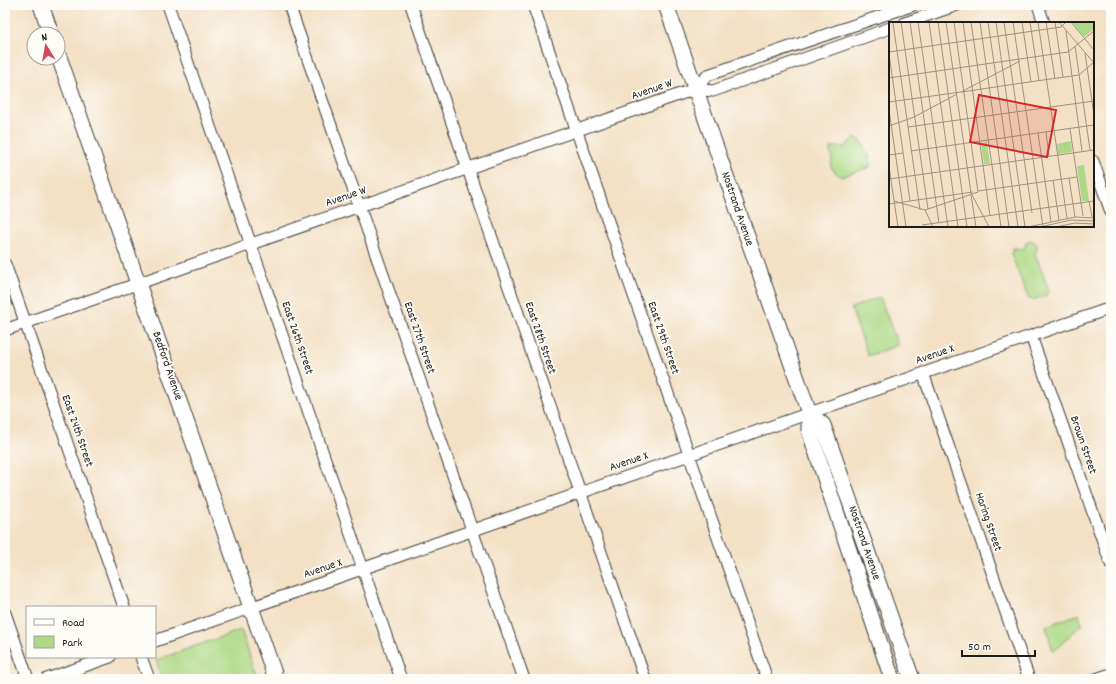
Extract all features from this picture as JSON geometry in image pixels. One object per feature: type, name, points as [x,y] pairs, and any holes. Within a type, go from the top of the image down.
[{"type":"main road","points":[[41,5],[48,26]]},
{"type":"main road","name":"Nostrand Avenue","points":[[666,5],[809,413],[809,430],[892,679]]},
{"type":"main road","name":"Bedford Avenue","points":[[62,66],[276,679]]},
{"type":"main road","name":"Nostrand Avenue","points":[[809,413],[823,425],[912,679]]},
{"type":"street","name":"East 26th Street","points":[[168,5],[401,679]]},
{"type":"street","name":"East 27th Street","points":[[289,5],[524,679]]},
{"type":"street","name":"East 28th Street","points":[[411,5],[645,679]]},
{"type":"street","name":"East 29th Street","points":[[533,5],[767,679]]},
{"type":"street","name":"Avenue W","points":[[695,89],[708,75],[913,5]]},
{"type":"street","points":[[908,22],[957,5]]},
{"type":"street","points":[[1038,5],[1044,22]]},
{"type":"street","name":"Avenue W","points":[[5,330],[695,89],[713,91],[889,28]]},
{"type":"street","points":[[1094,164],[1111,212]]},
{"type":"street","name":"East 24th Street","points":[[5,264],[124,606]]},
{"type":"street","name":"Avenue X","points":[[156,641],[1111,308]]},
{"type":"street","name":"Brown Street","points":[[1031,336],[1111,564]]},
{"type":"street","name":"Haring Street","points":[[923,373],[1029,679]]},
{"type":"street","points":[[5,613],[28,679]]},
{"type":"street","points":[[47,679],[107,658]]},
{"type":"street","points":[[141,658],[149,679]]},
{"type":"street","points":[[1096,679],[1111,674]]},
{"type":"green space","points":[[855,138],[862,141],[865,150],[869,155],[870,167],[841,177],[831,167],[831,148],[846,147],[849,142]]},
{"type":"green space","points":[[1029,240],[1034,242],[1036,245],[1037,249],[1035,253],[1049,290],[1047,295],[1033,300],[1028,298],[1011,254],[1013,248],[1024,249]]},
{"type":"green space","points":[[880,297],[898,345],[868,356],[851,308]]},
{"type":"green space","points":[[1079,614],[1082,624],[1053,652],[1046,626]]},
{"type":"green space","points":[[241,630],[258,679],[162,679],[156,660]]}]
